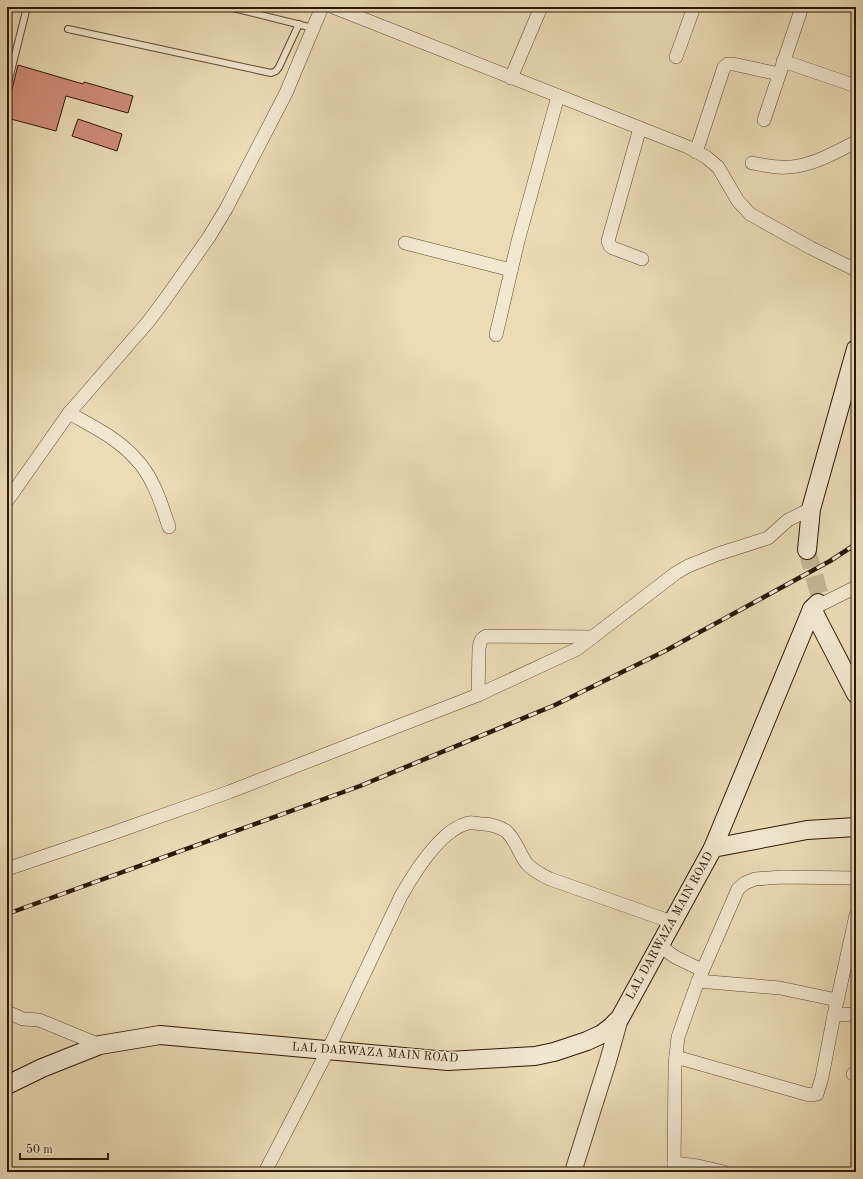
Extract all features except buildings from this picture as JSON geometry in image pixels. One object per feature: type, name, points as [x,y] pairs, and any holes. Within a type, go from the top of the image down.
[{"type":"main road","points":[[807,550],[811,509],[856,349]]},
{"type":"main road","points":[[817,605],[856,694]]},
{"type":"main road","points":[[713,848],[817,605]]},
{"type":"main road","name":"LAL DARWAZA MAIN ROAD","points":[[7,1085],[42,1068],[100,1045],[160,1035],[448,1061],[535,1056],[554,1052],[602,1034],[620,1018],[713,848],[807,830],[856,827]]},
{"type":"street","points":[[7,501],[69,413],[148,322],[209,237],[226,209],[286,93],[322,7]]},
{"type":"street","points":[[333,7],[640,128],[706,157],[718,167],[738,201],[750,214],[811,248],[856,270]]},
{"type":"street","points":[[511,78],[540,7]]},
{"type":"street","points":[[676,57],[694,7]]},
{"type":"street","points":[[764,120],[802,7]]},
{"type":"street","points":[[783,61],[856,86]]},
{"type":"street","points":[[696,152],[724,66],[733,64],[779,74]]},
{"type":"street","points":[[496,335],[511,270],[558,96]]},
{"type":"street","points":[[640,128],[608,241],[610,246],[613,248],[642,259]]},
{"type":"street","points":[[752,163],[782,167],[798,166],[828,156],[856,142]]},
{"type":"street","points":[[405,243],[511,270]]},
{"type":"street","points":[[69,413],[124,446],[136,459],[147,474],[158,495],[169,527]]},
{"type":"street","points":[[7,869],[229,792],[478,695],[577,649],[676,573],[688,566],[732,548],[768,538],[788,520],[811,509]]},
{"type":"street","points":[[817,605],[856,588]]},
{"type":"street","points":[[478,695],[479,648],[484,637],[593,637]]},
{"type":"street","points":[[265,1172],[328,1050],[401,896],[414,873],[427,855],[450,832],[468,823],[489,824],[504,830],[514,839],[527,864],[550,880],[672,922]]},
{"type":"street","points":[[724,1172],[698,1166],[674,1168],[676,1057],[678,1037],[700,975],[738,889],[745,883],[755,879],[783,877],[856,878]]},
{"type":"street","points":[[676,1057],[806,1094],[817,1094],[856,915]]},
{"type":"street","points":[[660,946],[700,975],[780,988],[837,1000]]},
{"type":"street","points":[[7,1012],[23,1019],[39,1020],[100,1045]]},
{"type":"street","points":[[834,1015],[856,1014]]},
{"type":"street","points":[[573,1172],[620,1018]]},
{"type":"lane","points":[[7,86],[27,7]]},
{"type":"lane","points":[[229,7],[313,28]]},
{"type":"lane","points":[[68,29],[271,73],[279,67],[299,24]]},
{"type":"tunnel","points":[[807,550],[821,600]]},
{"type":"railway","points":[[7,914],[360,786],[555,705],[665,651],[830,561],[856,544]]}]
